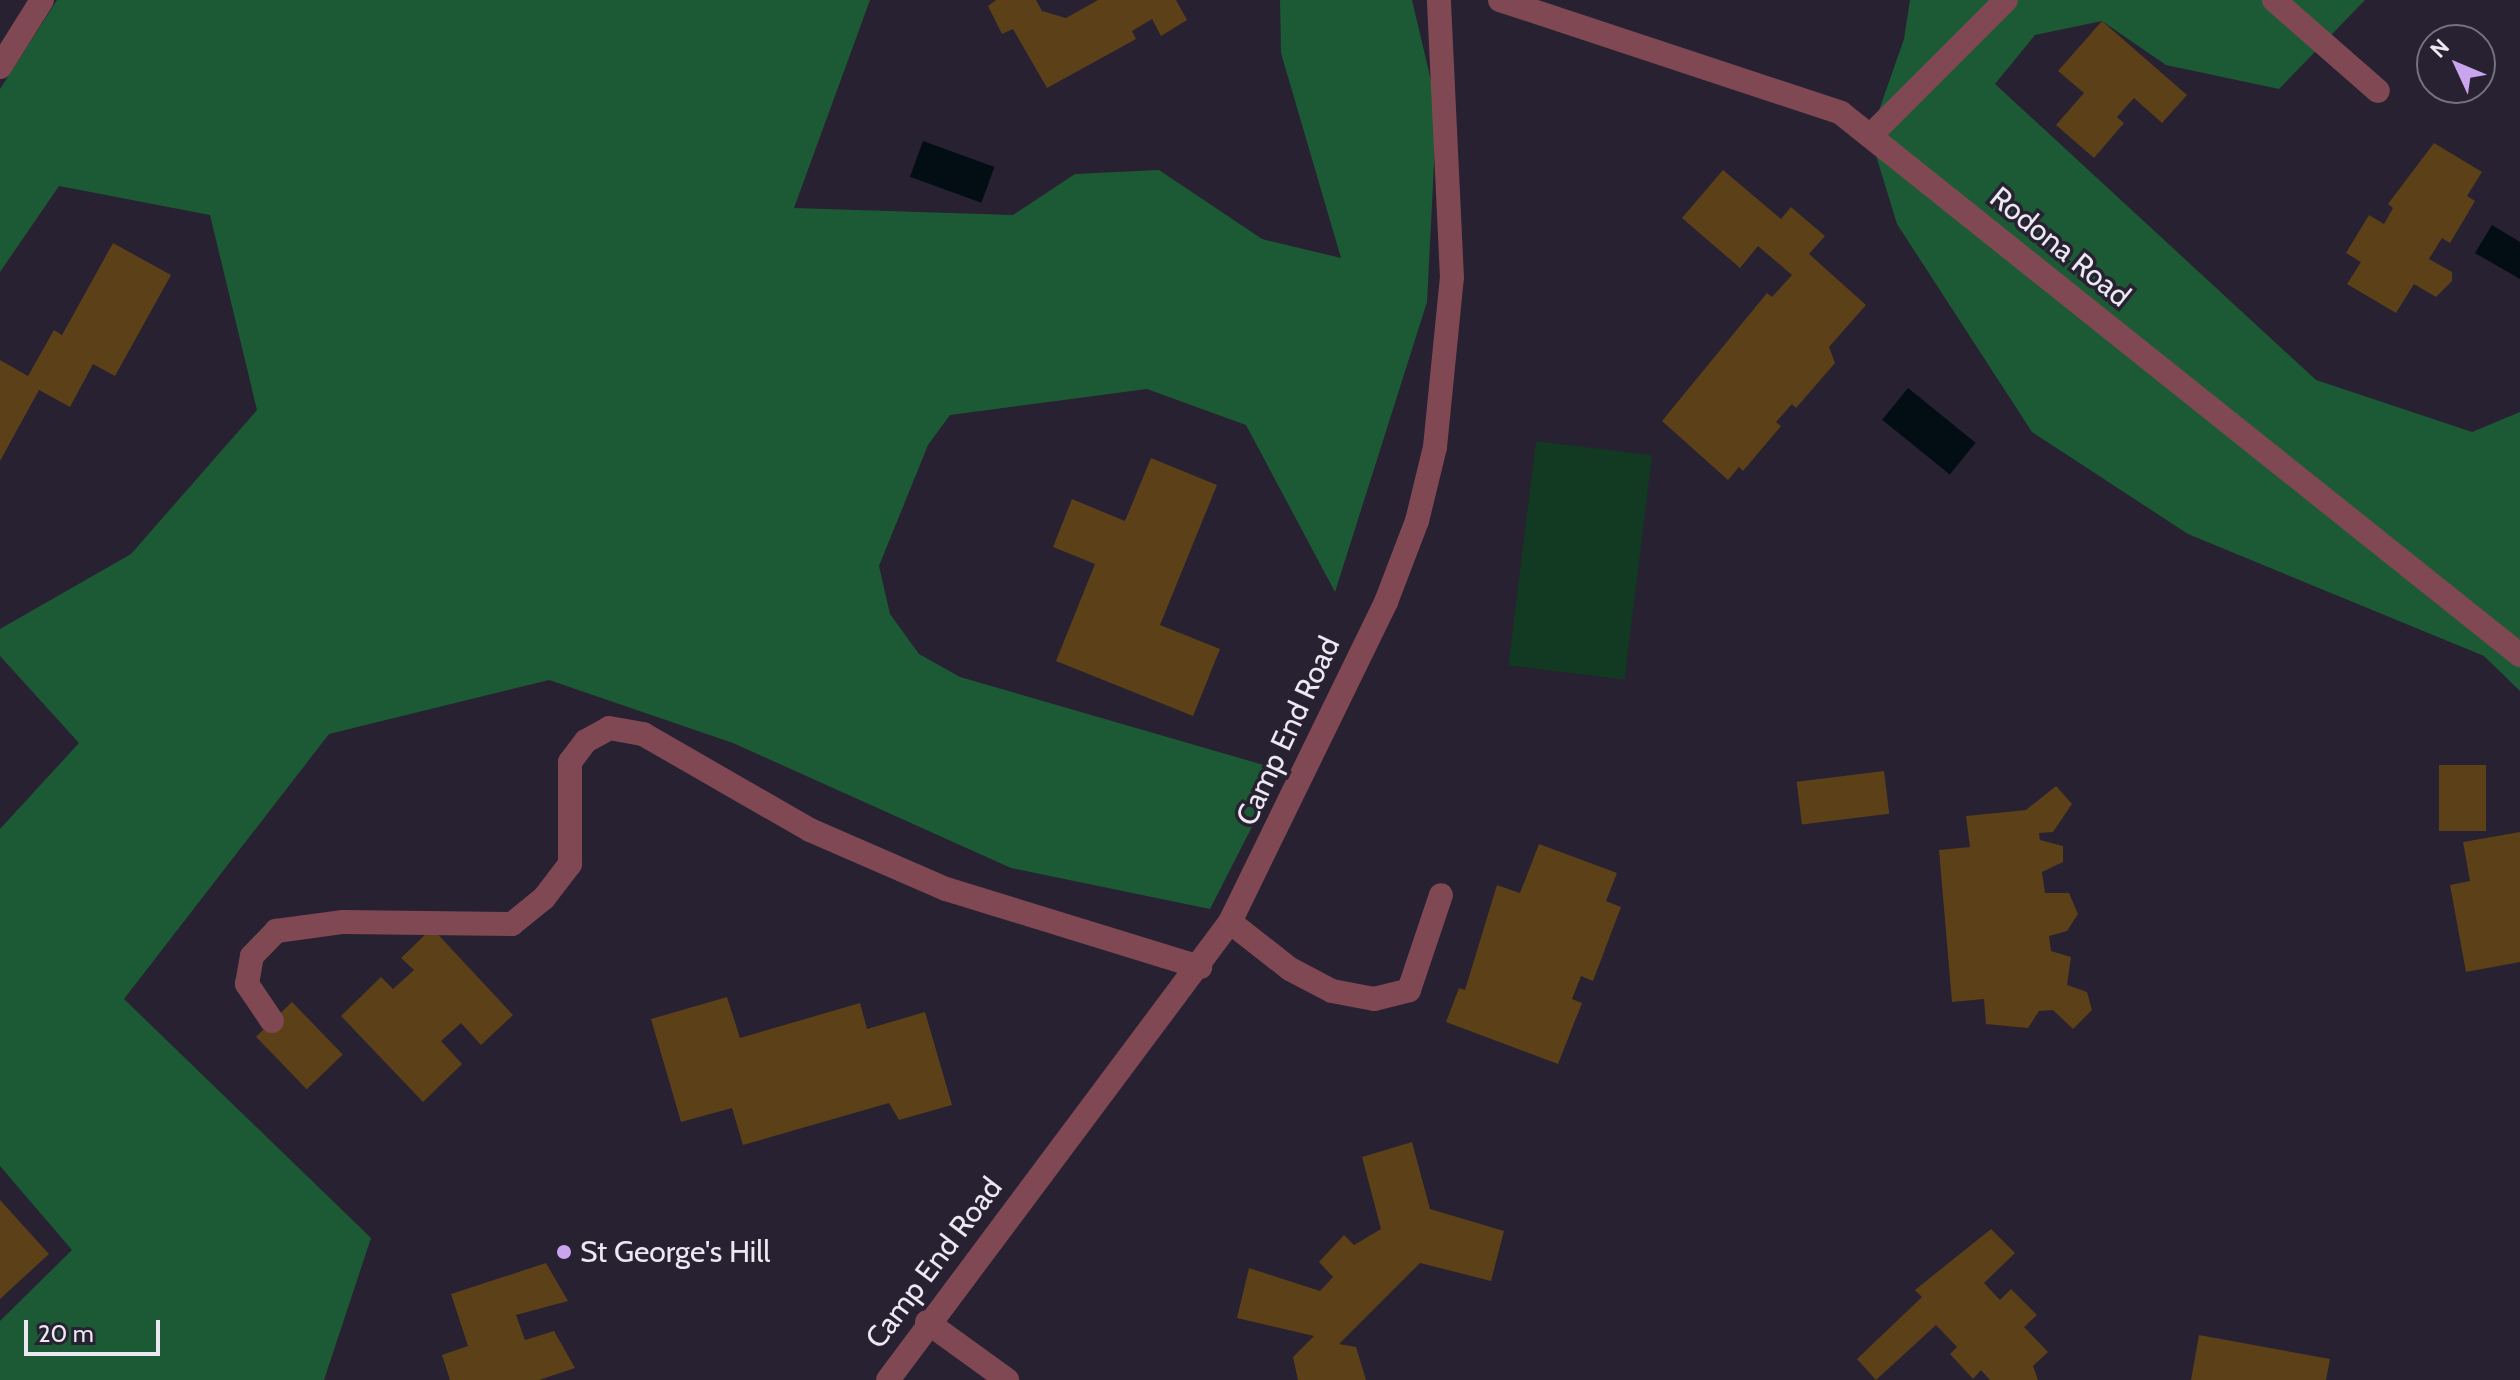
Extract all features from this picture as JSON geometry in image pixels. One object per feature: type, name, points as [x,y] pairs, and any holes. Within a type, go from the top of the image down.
[{"type":"street","points":[[0,67],[42,0]]},
{"type":"street","name":"Camp End Road","points":[[888,1380],[927,1322],[1200,967],[1230,922],[1386,602],[1417,521],[1435,447],[1452,262],[1439,0]]},
{"type":"street","name":"Rodona Road","points":[[1500,0],[1841,113],[2520,655]]},
{"type":"street","points":[[1870,136],[2006,0]]},
{"type":"street","points":[[2274,0],[2378,91]]},
{"type":"street","points":[[272,1021],[247,984],[252,956],[276,931],[343,922],[512,924],[544,898],[570,864],[570,762],[586,741],[609,728],[643,734],[810,830],[946,889],[1200,967]]},
{"type":"street","points":[[1230,922],[1290,969],[1332,991],[1374,999],[1409,990],[1441,895]]},
{"type":"street","points":[[927,1322],[1007,1380]]},
{"type":"green space","points":[[57,0],[870,0],[794,208],[1013,215],[1075,174],[1159,170],[1262,239],[1341,258],[1281,53],[1280,0],[1412,0],[1437,106],[1427,302],[1335,592],[1246,425],[1147,389],[950,415],[928,445],[879,566],[890,614],[919,654],[960,677],[1281,770],[1210,909],[1011,868],[733,743],[549,680],[329,734],[124,999],[371,1238],[324,1380],[0,1380],[0,1321],[72,1250],[0,1166],[0,829],[79,743],[0,656],[0,629],[131,554],[257,410],[210,215],[59,186],[0,272],[0,89]]},
{"type":"green space","points":[[1910,0],[2365,0],[2279,89],[2166,65],[2102,21],[2035,35],[1995,84],[2316,380],[2472,432],[2520,412],[2520,691],[2484,656],[2188,534],[2032,432],[1897,224],[1870,136],[1904,39]]},
{"type":"green space","points":[[1536,441],[1652,455],[1625,680],[1508,665]]},
{"type":"shaded area","points":[[923,141],[994,167],[981,203],[910,177]]},
{"type":"shaded area","points":[[2492,225],[2520,242],[2520,279],[2475,253]]},
{"type":"shaded area","points":[[1908,388],[1976,443],[1950,475],[1882,420]]},
{"type":"building","points":[[996,0],[1036,0],[1042,11],[1066,18],[1098,0],[1176,0],[1187,20],[1161,36],[1152,19],[1132,31],[1136,39],[1047,88],[1013,29],[1002,34],[988,6]]},
{"type":"building","points":[[2102,21],[2187,95],[2162,123],[2134,98],[2117,117],[2124,123],[2094,158],[2056,125],[2084,93],[2058,71]]},
{"type":"building","points":[[2434,143],[2482,172],[2467,196],[2475,201],[2450,243],[2442,238],[2429,259],[2452,272],[2452,281],[2436,297],[2414,284],[2396,313],[2347,284],[2361,262],[2346,253],[2369,215],[2384,224],[2393,208],[2388,204]]},
{"type":"building","points":[[1723,170],[1781,219],[1791,207],[1825,236],[1809,254],[1866,305],[1829,347],[1835,363],[1796,408],[1792,404],[1776,422],[1781,426],[1743,471],[1739,467],[1728,480],[1662,421],[1767,293],[1772,297],[1792,275],[1758,246],[1740,268],[1682,218]]},
{"type":"building","points":[[113,243],[171,275],[115,376],[93,364],[70,407],[39,390],[0,461],[0,360],[28,376],[54,330],[62,335]]},
{"type":"building","points":[[1151,458],[1217,485],[1160,625],[1220,649],[1193,716],[1056,661],[1095,564],[1053,547],[1072,499],[1125,521]]},
{"type":"building","points":[[2439,765],[2486,765],[2486,831],[2439,831]]},
{"type":"building","points":[[1884,771],[1889,814],[1802,824],[1797,782]]},
{"type":"building","points":[[2056,786],[2072,804],[2053,832],[2039,833],[2040,840],[2063,846],[2063,862],[2042,872],[2045,893],[2069,893],[2078,914],[2067,931],[2049,936],[2051,951],[2071,957],[2067,985],[2087,992],[2092,1010],[2073,1029],[2053,1010],[2039,1011],[2028,1028],[1986,1024],[1984,999],[1952,1002],[1939,850],[1970,847],[1966,816],[2026,810]]},
{"type":"building","points":[[2520,832],[2520,962],[2466,972],[2450,885],[2470,881],[2463,842]]},
{"type":"building","points":[[1539,844],[1617,873],[1606,901],[1621,907],[1593,981],[1581,976],[1572,999],[1582,1003],[1558,1064],[1446,1022],[1459,988],[1465,990],[1497,885],[1520,893]]},
{"type":"building","points":[[432,928],[513,1015],[481,1045],[461,1023],[441,1041],[462,1064],[423,1102],[341,1016],[381,977],[393,989],[414,970],[401,958]]},
{"type":"building","points":[[727,997],[740,1038],[860,1003],[867,1029],[925,1012],[952,1105],[899,1120],[889,1103],[743,1145],[732,1108],[681,1122],[651,1019]]},
{"type":"building","points":[[292,1002],[343,1055],[307,1089],[256,1037]]},
{"type":"building","points":[[1412,1142],[1430,1209],[1504,1231],[1491,1281],[1420,1263],[1339,1344],[1356,1347],[1366,1380],[1298,1380],[1293,1357],[1314,1336],[1237,1318],[1249,1268],[1320,1291],[1333,1277],[1319,1262],[1344,1235],[1354,1245],[1381,1229],[1362,1157]]},
{"type":"building","points":[[0,1200],[49,1254],[0,1299]]},
{"type":"building","points":[[1991,1229],[2015,1253],[1984,1283],[2000,1300],[2011,1289],[2037,1315],[2024,1327],[2048,1352],[2033,1366],[2038,1380],[1990,1380],[1981,1370],[1973,1379],[1950,1354],[1957,1347],[1936,1325],[1876,1380],[1857,1359],[1922,1297],[1915,1290]]},
{"type":"building","points":[[546,1263],[568,1301],[516,1315],[525,1340],[554,1331],[575,1368],[539,1380],[450,1380],[442,1355],[468,1346],[451,1294]]},
{"type":"building","points":[[2199,1335],[2330,1359],[2326,1380],[2191,1380]]},
{"type":"place","name":"St George's Hill","points":[[564,1252]]}]
